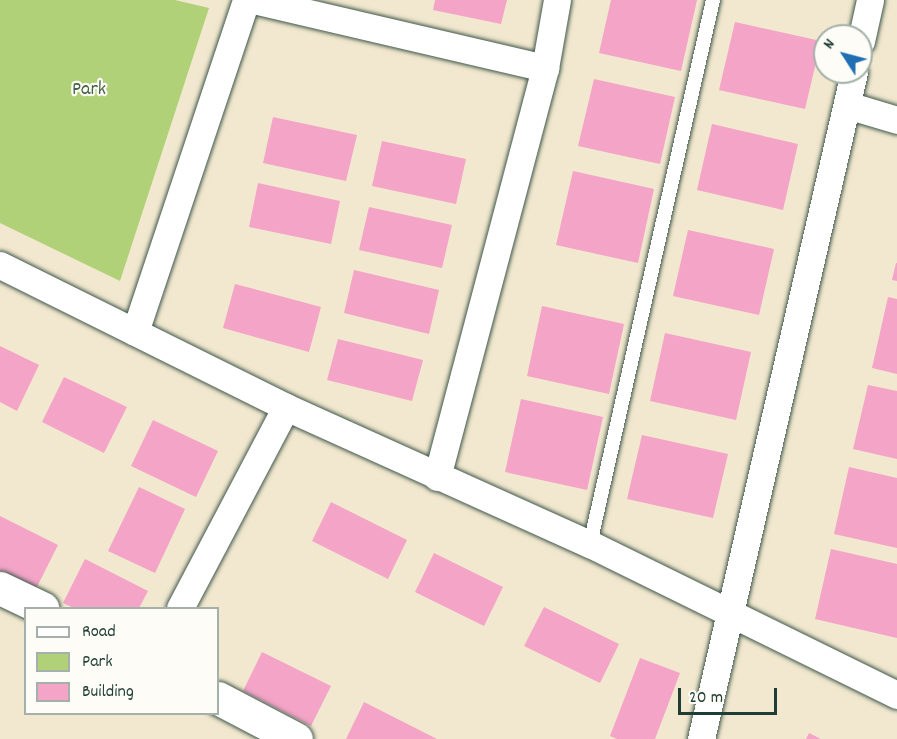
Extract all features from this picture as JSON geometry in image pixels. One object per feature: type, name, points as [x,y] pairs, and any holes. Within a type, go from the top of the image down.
[{"type":"street","points":[[135,332],[246,0]]},
{"type":"street","points":[[253,0],[545,68]]},
{"type":"street","points":[[437,477],[545,68],[557,0]]},
{"type":"street","points":[[865,24],[870,0]]},
{"type":"street","points":[[701,739],[733,612],[851,84]]},
{"type":"street","points":[[847,105],[897,120]]},
{"type":"street","points":[[0,265],[285,407],[590,544],[733,612],[897,695]]},
{"type":"street","points":[[181,607],[285,407]]},
{"type":"street","points":[[0,588],[38,607]]},
{"type":"street","points":[[219,699],[296,739]]},
{"type":"lane","points":[[590,544],[713,0]]},
{"type":"green space","name":"Park","points":[[0,0],[175,0],[209,8],[120,281],[0,223]]},
{"type":"building","points":[[435,0],[507,0],[501,24],[433,10]]},
{"type":"building","points":[[611,0],[697,0],[681,71],[599,53]]},
{"type":"building","points":[[735,22],[813,39],[813,75],[805,109],[719,90]]},
{"type":"building","points":[[594,79],[675,97],[660,164],[578,146]]},
{"type":"building","points":[[273,117],[357,135],[346,181],[263,163]]},
{"type":"building","points":[[712,124],[798,144],[783,210],[697,190]]},
{"type":"building","points":[[382,141],[466,159],[456,204],[372,186]]},
{"type":"building","points":[[573,171],[654,189],[638,263],[556,245]]},
{"type":"building","points":[[258,183],[340,201],[331,244],[249,227]]},
{"type":"building","points":[[369,207],[452,225],[442,268],[359,250]]},
{"type":"building","points":[[688,230],[774,249],[759,315],[673,296]]},
{"type":"building","points":[[897,263],[897,281],[892,280]]},
{"type":"building","points":[[354,270],[439,290],[429,334],[344,313]]},
{"type":"building","points":[[235,284],[321,307],[309,352],[223,328]]},
{"type":"building","points":[[888,297],[897,299],[897,374],[872,368]]},
{"type":"building","points":[[542,306],[624,324],[609,394],[527,376]]},
{"type":"building","points":[[665,333],[751,352],[736,420],[650,401]]},
{"type":"building","points":[[338,339],[423,360],[412,401],[327,380]]},
{"type":"building","points":[[0,346],[39,365],[17,411],[0,402]]},
{"type":"building","points":[[64,377],[127,407],[104,453],[42,422]]},
{"type":"building","points":[[868,385],[897,391],[897,459],[853,449]]},
{"type":"building","points":[[521,399],[603,417],[587,490],[505,472]]},
{"type":"building","points":[[153,420],[218,451],[196,497],[131,466]]},
{"type":"building","points":[[642,435],[728,454],[713,518],[627,499]]},
{"type":"building","points":[[849,467],[897,478],[897,548],[834,534]]},
{"type":"building","points":[[139,487],[185,509],[155,573],[108,551]]},
{"type":"building","points":[[331,502],[407,540],[388,579],[312,541]]},
{"type":"building","points":[[0,516],[58,545],[36,589],[0,571]]},
{"type":"building","points":[[831,549],[897,564],[897,638],[815,619]]},
{"type":"building","points":[[434,553],[503,587],[484,626],[415,592]]},
{"type":"building","points":[[85,559],[148,591],[140,607],[72,607],[63,603]]},
{"type":"building","points":[[544,607],[619,644],[600,683],[524,646]]},
{"type":"building","points":[[262,652],[331,686],[311,726],[243,691]]},
{"type":"building","points":[[640,658],[680,673],[655,739],[617,739],[610,736]]},
{"type":"building","points":[[364,702],[437,739],[346,739]]},
{"type":"building","points":[[809,733],[821,739],[806,739]]}]
